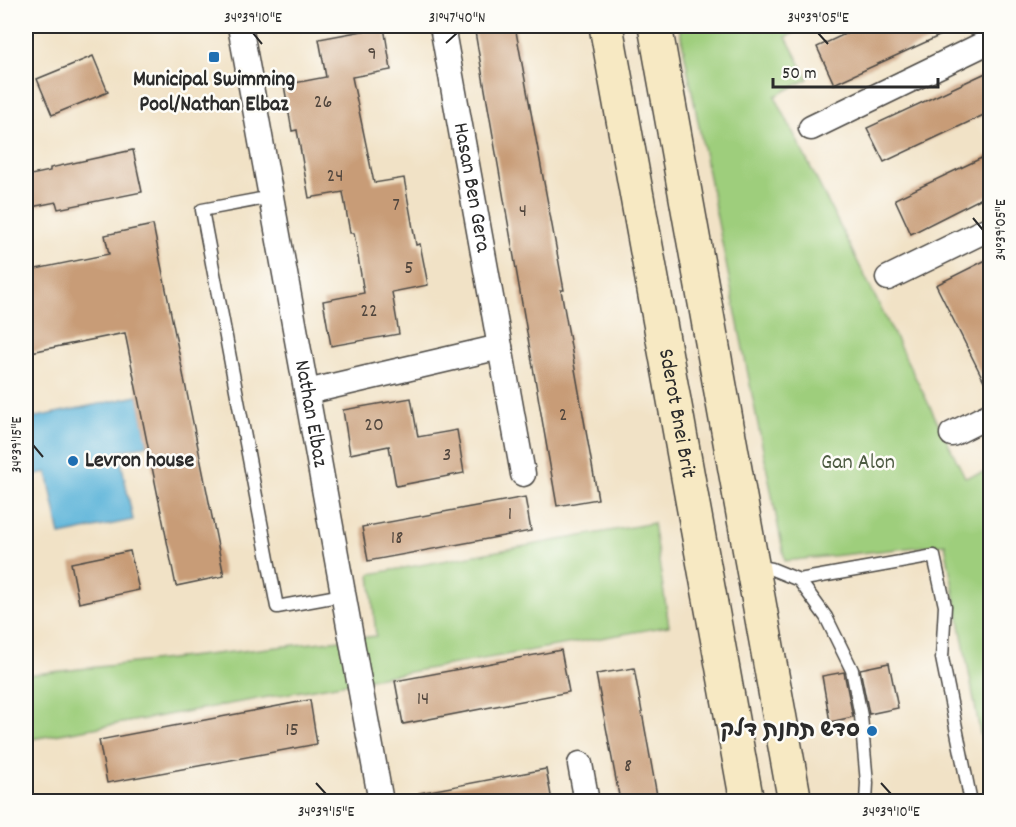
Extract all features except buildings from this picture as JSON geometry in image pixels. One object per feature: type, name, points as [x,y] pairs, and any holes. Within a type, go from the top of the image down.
[{"type":"main road","name":"Sderot Bnei Brit","points":[[606,26],[747,801]]},
{"type":"main road","points":[[655,26],[795,801]]},
{"type":"street","name":"Nathan Elbaz","points":[[240,26],[381,801]]},
{"type":"street","name":"Hasan Ben Gera","points":[[442,26],[523,474]]},
{"type":"street","points":[[811,128],[990,41]]},
{"type":"street","points":[[888,278],[990,228]]},
{"type":"street","points":[[307,392],[500,347]]},
{"type":"street","points":[[952,434],[990,414]]},
{"type":"street","points":[[580,764],[587,801]]},
{"type":"lane","points":[[271,197],[202,210],[277,607],[344,595]]},
{"type":"lane","points":[[751,566],[772,569],[800,580],[934,556],[945,606],[942,658],[971,801]]},
{"type":"lane","points":[[800,580],[826,617],[852,670],[861,716],[867,783],[866,801]]},
{"type":"green space","name":"Gan Alon","points":[[679,26],[808,26],[786,37],[808,79],[775,96],[965,477],[990,471],[990,786],[945,544],[785,561]]},
{"type":"green space","points":[[653,523],[669,626],[26,740],[26,675],[376,636],[370,574]]},
{"type":"water","name":"Levron house","points":[[138,396],[148,445],[119,451],[133,520],[60,535],[47,472],[26,476],[26,419]]},
{"type":"place","name":"Municipal Swimming Pool/Nathan Elbaz","points":[[214,57]]},
{"type":"place","name":"Levron house","points":[[73,461]]},
{"type":"place","name":"סדש תחנת דלק","points":[[872,731]]}]
